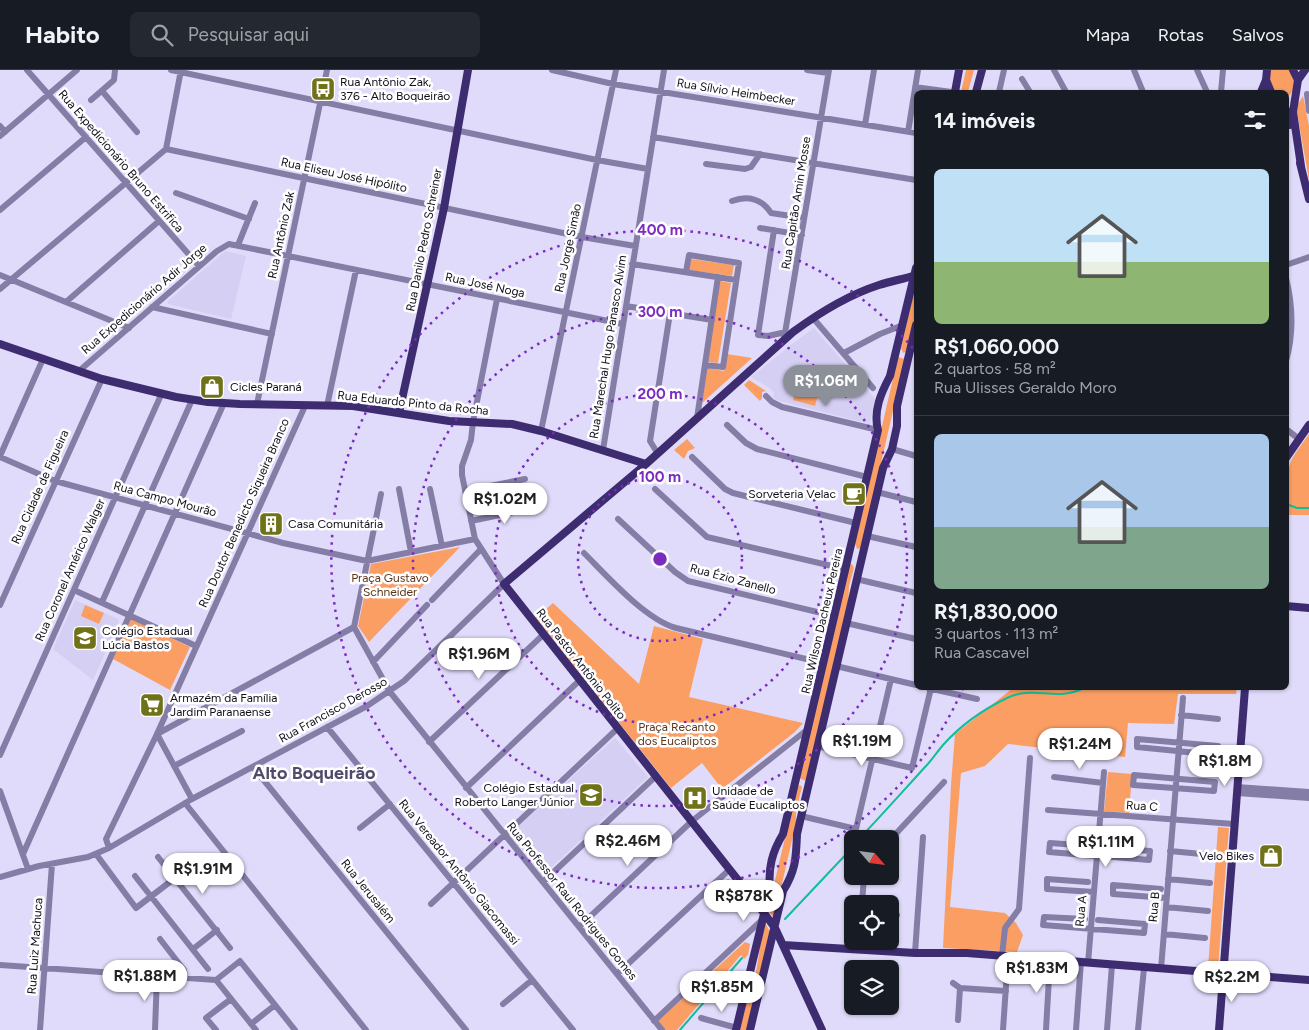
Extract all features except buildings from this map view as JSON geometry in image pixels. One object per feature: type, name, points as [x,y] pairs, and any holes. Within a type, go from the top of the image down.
[{"type":"main road","name":"Rua Danilo Pedro Schreiner","points":[[399,413],[444,208],[468,70]]},
{"type":"main road","points":[[954,90],[959,70]]},
{"type":"main road","points":[[977,90],[982,70]]},
{"type":"main road","points":[[1293,70],[1298,80]]},
{"type":"main road","points":[[1301,166],[1293,112],[1298,80],[1304,70]]},
{"type":"main road","points":[[1262,90],[1267,73]]},
{"type":"main road","points":[[1267,73],[1271,90]]},
{"type":"main road","points":[[1289,99],[1293,97],[1296,92]]},
{"type":"main road","points":[[1289,121],[1309,199]]},
{"type":"main road","name":"Rua Francisco Derosso","points":[[504,584],[658,454],[785,335],[855,294],[914,274]]},
{"type":"main road","name":"Rua Wilson Dacheux Pereira","points":[[737,1029],[770,889],[769,874],[773,852],[783,834],[878,430],[876,422],[878,407],[882,392],[890,376],[914,281]]},
{"type":"main road","name":"Rua Wilson Dacheux Pereira","points":[[750,1030],[783,891],[792,875],[797,852],[797,834],[807,789],[883,468],[892,449],[897,426],[897,406],[914,339]]},
{"type":"main road","name":"Rua Eduardo Pinto da Rocha","points":[[0,344],[102,379],[161,395],[224,403],[361,407],[448,421],[512,424],[541,431],[646,464]]},
{"type":"main road","points":[[896,351],[904,356],[909,354]]},
{"type":"main road","points":[[1289,452],[1309,425]]},
{"type":"main road","points":[[851,545],[852,549],[856,551],[864,548]]},
{"type":"main road","points":[[846,567],[849,562],[854,561],[858,564],[859,568]]},
{"type":"main road","name":"Rua Pastor Antônio Polito","points":[[504,584],[754,899],[774,928],[784,947],[822,1030]]},
{"type":"main road","points":[[1289,606],[1309,608]]},
{"type":"main road","points":[[1219,1030],[1245,690]]},
{"type":"main road","points":[[794,785],[797,782],[801,783],[807,789]]},
{"type":"main road","points":[[754,899],[768,896]]},
{"type":"main road","points":[[769,952],[784,947],[844,945]]},
{"type":"main road","points":[[894,950],[915,953],[967,953],[1309,980]]},
{"type":"main road","points":[[750,974],[754,981],[761,980],[763,977]]},
{"type":"street","name":"Rua Expedicionário Bruno Estrifica","points":[[27,70],[199,266]]},
{"type":"street","points":[[0,126],[2,134],[77,70]]},
{"type":"street","points":[[91,100],[114,80],[115,70]]},
{"type":"street","points":[[171,70],[648,169]]},
{"type":"street","name":"Rua Antônio Zak","points":[[257,404],[327,70]]},
{"type":"street","name":"Rua Sílvio Heimbecker","points":[[552,70],[614,84],[914,134]]},
{"type":"street","name":"Rua Jorge Simão","points":[[541,431],[616,70]]},
{"type":"street","name":"Rua Marechal Hugo Panasco Alvim","points":[[602,450],[664,70]]},
{"type":"street","points":[[807,70],[828,72]]},
{"type":"street","points":[[865,125],[874,70]]},
{"type":"street","points":[[915,90],[918,70]]},
{"type":"street","points":[[999,90],[1004,70]]},
{"type":"street","points":[[1054,70],[1065,90]]},
{"type":"street","points":[[1134,70],[1142,90]]},
{"type":"street","points":[[1197,70],[1206,90]]},
{"type":"street","points":[[1221,90],[1223,70]]},
{"type":"street","points":[[0,288],[166,149],[181,71]]},
{"type":"street","name":"Rua Capitão Amin Mosse","points":[[785,335],[828,72]]},
{"type":"street","points":[[1022,79],[1029,90]]},
{"type":"street","points":[[915,87],[938,90]]},
{"type":"street","points":[[102,91],[137,132]]},
{"type":"street","points":[[908,132],[914,93]]},
{"type":"street","points":[[1307,94],[1309,111]]},
{"type":"street","points":[[0,210],[86,137]]},
{"type":"street","points":[[653,137],[914,180]]},
{"type":"street","name":"Rua Eliseu José Hipólito","points":[[166,149],[582,237],[635,246]]},
{"type":"street","points":[[706,164],[745,169],[754,164],[760,154]]},
{"type":"street","points":[[176,193],[249,219]]},
{"type":"street","points":[[732,201],[740,198],[756,200],[766,205],[771,213],[804,218]]},
{"type":"street","points":[[238,245],[255,203]]},
{"type":"street","points":[[66,302],[159,221]]},
{"type":"street","points":[[760,228],[802,235]]},
{"type":"street","points":[[774,230],[758,335],[785,335]]},
{"type":"street","name":"Rua José Noga","points":[[225,245],[238,245],[623,324]]},
{"type":"street","name":"Rua Expedicionário Adir Jorge","points":[[79,371],[225,245]]},
{"type":"street","points":[[686,272],[689,255],[739,263],[722,368],[705,365]]},
{"type":"street","points":[[1289,264],[1309,257]]},
{"type":"street","points":[[632,264],[736,280]]},
{"type":"street","points":[[327,406],[356,270]]},
{"type":"street","points":[[0,275],[129,328]]},
{"type":"street","points":[[697,418],[718,277]]},
{"type":"street","points":[[1289,292],[1292,328],[1289,345]]},
{"type":"street","points":[[497,299],[470,445],[462,471],[475,539],[504,584]]},
{"type":"street","points":[[626,306],[712,320]]},
{"type":"street","points":[[152,307],[272,334]]},
{"type":"street","points":[[658,454],[650,441],[670,313]]},
{"type":"street","points":[[814,318],[873,388]]},
{"type":"street","points":[[844,354],[887,331],[903,325]]},
{"type":"street","points":[[887,331],[899,339]]},
{"type":"street","points":[[0,456],[43,359]]},
{"type":"street","name":"Rua Cidade de Figueira","points":[[0,605],[102,379]]},
{"type":"street","name":"Rua Coronel Américo Walger","points":[[0,755],[161,395]]},
{"type":"street","points":[[766,396],[772,402],[782,407],[878,430]]},
{"type":"street","points":[[102,602],[192,400]]},
{"type":"street","points":[[23,854],[224,403]]},
{"type":"street","name":"Rua Doutor Benedicto Siqueira Branco","points":[[109,848],[106,839],[157,734],[305,406]]},
{"type":"street","points":[[727,425],[746,443],[757,449],[867,477]]},
{"type":"street","points":[[1289,431],[1300,439]]},
{"type":"street","points":[[892,449],[914,455]]},
{"type":"street","name":"Rua Campo Mourão","points":[[0,456],[55,481],[283,543],[368,561],[475,539]]},
{"type":"street","points":[[692,457],[725,489],[737,495],[856,523]]},
{"type":"street","points":[[465,491],[525,479]]},
{"type":"street","points":[[399,489],[412,552]]},
{"type":"street","points":[[430,489],[442,546]]},
{"type":"street","points":[[656,489],[707,537],[846,567]]},
{"type":"street","points":[[877,492],[914,501]]},
{"type":"street","points":[[192,799],[157,734],[354,627],[382,494]]},
{"type":"street","points":[[471,521],[534,508]]},
{"type":"street","name":"Rua Ézio Zanello","points":[[618,520],[675,572],[688,581],[834,616]]},
{"type":"street","points":[[867,536],[914,547]]},
{"type":"street","points":[[373,662],[481,549]]},
{"type":"street","points":[[584,554],[648,614],[661,623],[823,663]]},
{"type":"street","points":[[856,579],[914,593]]},
{"type":"street","name":"Rua Francisco Derosso","points":[[0,877],[96,854],[109,848],[192,799],[390,692],[404,681],[504,584]]},
{"type":"street","points":[[74,590],[130,614],[196,646]]},
{"type":"street","points":[[846,623],[914,639]]},
{"type":"street","name":"Rua Professor Raul Rodrigues Gomes","points":[[354,627],[390,692],[662,1030]]},
{"type":"street","points":[[429,742],[544,634]]},
{"type":"street","points":[[836,666],[914,685]]},
{"type":"street","points":[[801,816],[856,829],[891,679]]},
{"type":"street","points":[[466,788],[580,680]]},
{"type":"street","points":[[817,746],[912,768],[929,690]]},
{"type":"street","points":[[938,690],[978,699]]},
{"type":"street","name":"Rua B","points":[[1161,969],[1183,698]]},
{"type":"street","points":[[1181,715],[1218,719]]},
{"type":"street","name":"Rua Vereador Antônio Giacomassi","points":[[327,727],[573,1030]]},
{"type":"street","points":[[432,904],[618,728]]},
{"type":"street","points":[[579,928],[692,821],[808,729]]},
{"type":"street","points":[[174,766],[242,731]]},
{"type":"street","points":[[1137,739],[1218,746],[1217,755],[1178,751],[1136,747],[1137,739]]},
{"type":"street","points":[[1003,1030],[1006,991],[1005,928],[1019,909],[1030,758]]},
{"type":"street","name":"Rua Jerusalém","points":[[253,767],[466,1030]]},
{"type":"street","name":"Rua A","points":[[1076,1030],[1100,856],[1094,846],[1100,814],[1104,772]]},
{"type":"street","points":[[1134,775],[1186,780],[1215,782],[1214,791],[1133,785],[1134,775]]},
{"type":"street","points":[[543,882],[656,776]]},
{"type":"street","points":[[1054,778],[1103,783]]},
{"type":"street","points":[[1186,780],[1193,790]]},
{"type":"street","points":[[899,830],[944,782]]},
{"type":"street","points":[[1237,790],[1309,792]]},
{"type":"street","points":[[1237,790],[1309,798]]},
{"type":"street","points":[[0,791],[28,869]]},
{"type":"street","points":[[185,803],[366,1030]]},
{"type":"street","points":[[360,828],[390,804]]},
{"type":"street","name":"Rua C","points":[[1048,810],[1234,824]]},
{"type":"street","points":[[915,953],[923,837]]},
{"type":"street","points":[[1050,843],[1080,845],[1150,851],[1149,860],[1049,852],[1050,843]]},
{"type":"street","points":[[1080,845],[1087,855]]},
{"type":"street","points":[[1106,847],[1115,857]]},
{"type":"street","points":[[1170,851],[1212,855]]},
{"type":"street","points":[[96,854],[136,908],[175,878]]},
{"type":"street","points":[[158,857],[230,948]]},
{"type":"street","name":"Rua Luiz Machuca","points":[[40,1030],[52,864]]},
{"type":"street","points":[[617,974],[730,869]]},
{"type":"street","points":[[135,876],[208,969]]},
{"type":"street","points":[[1088,882],[1048,879],[1046,889],[1094,892]]},
{"type":"street","points":[[1168,879],[1210,883]]},
{"type":"street","points":[[1076,881],[1082,892]]},
{"type":"street","points":[[1161,889],[1113,885],[1113,894],[1166,898]]},
{"type":"street","points":[[1148,888],[1155,898]]},
{"type":"street","points":[[1166,907],[1208,911]]},
{"type":"street","points":[[654,1021],[741,941],[764,916]]},
{"type":"street","points":[[1085,919],[1044,917],[1043,925],[1144,933],[1145,924],[1098,920]]},
{"type":"street","points":[[1076,919],[1082,928]]},
{"type":"street","points":[[1100,930],[1107,921]]},
{"type":"street","points":[[193,949],[217,930]]},
{"type":"street","points":[[1164,934],[1205,938]]},
{"type":"street","points":[[741,941],[745,938],[750,939],[756,948]]},
{"type":"street","points":[[160,939],[184,970],[185,978]]},
{"type":"street","points":[[1046,1030],[1050,960]]},
{"type":"street","points":[[0,965],[216,980],[240,961],[295,1030]]},
{"type":"street","points":[[1108,1030],[1112,965]]},
{"type":"street","points":[[1138,1030],[1144,968]]},
{"type":"street","points":[[155,1030],[157,976]]},
{"type":"street","points":[[216,980],[254,1027],[275,1005]]},
{"type":"street","points":[[503,1004],[532,980]]},
{"type":"street","points":[[953,984],[960,988],[1006,991]]},
{"type":"street","points":[[958,1020],[960,988]]},
{"type":"street","points":[[216,1030],[206,1018],[231,998]]},
{"type":"street","points":[[701,1018],[737,1029]]},
{"type":"shaded area","points":[[225,251],[246,256],[231,319],[168,304],[167,302]]},
{"type":"shaded area","points":[[814,328],[875,399],[870,424],[776,400],[773,398],[774,393],[771,389],[751,377]]},
{"type":"shaded area","name":"Colégio Estadual Lúcia Bastos","points":[[75,600],[118,619],[119,622],[93,680],[53,649]]},
{"type":"shaded area","name":"Colégio Estadual Roberto Langer Júnior","points":[[615,738],[648,777],[542,876],[508,835]]},
{"type":"green space","points":[[966,70],[974,70],[969,90],[961,90]]},
{"type":"green space","points":[[1270,70],[1290,70],[1295,79],[1291,94],[1289,96],[1289,90],[1274,90]]},
{"type":"green space","points":[[1303,96],[1309,126],[1309,180],[1297,112],[1298,104]]},
{"type":"green space","points":[[691,259],[734,265],[732,276],[689,270]]},
{"type":"green space","points":[[720,281],[731,283],[718,363],[707,362]]},
{"type":"green space","points":[[914,290],[914,323],[908,351],[903,353],[901,348]]},
{"type":"green space","points":[[727,354],[752,358],[702,403],[707,368],[724,371]]},
{"type":"green space","points":[[898,357],[905,359],[862,545],[861,548],[857,549],[855,543]]},
{"type":"green space","points":[[749,380],[766,391],[762,392],[760,401],[744,385]]},
{"type":"green space","points":[[797,385],[819,391],[815,406],[793,400]]},
{"type":"green space","points":[[1309,434],[1309,515],[1289,515],[1289,468],[1293,457]]},
{"type":"green space","points":[[687,439],[695,448],[688,451],[684,459],[674,450]]},
{"type":"green space","name":"Praça Gustavo Schneider","points":[[460,547],[369,642],[358,626],[371,564]]},
{"type":"green space","points":[[852,564],[854,568],[849,586],[848,606],[806,781],[799,778],[849,565]]},
{"type":"green space","name":"Praça Recanto dos Eucaliptos","points":[[553,603],[639,684],[654,626],[703,639],[689,697],[803,723],[795,732],[722,789],[702,763],[671,788],[536,618]]},
{"type":"green space","points":[[85,605],[104,613],[99,624],[81,616]]},
{"type":"green space","points":[[131,619],[190,647],[170,690],[113,659]]},
{"type":"green space","points":[[1010,690],[1237,690],[1236,694],[1178,694],[1174,724],[1128,723],[1125,757],[1008,744],[985,766],[961,773],[950,907],[1005,913],[1016,923],[1023,935],[1017,952],[943,948],[955,734]]},
{"type":"green space","points":[[1108,772],[1132,774],[1129,813],[1104,811]]},
{"type":"green space","points":[[800,785],[802,787],[796,811],[796,823],[774,918],[768,910],[797,787]]},
{"type":"green space","points":[[1218,827],[1229,828],[1218,968],[1208,968]]},
{"type":"green space","points":[[765,922],[770,932],[759,978],[755,977]]},
{"type":"green space","points":[[745,942],[750,944],[748,955],[744,959],[741,955],[677,1030],[665,1030],[658,1021]]},
{"type":"green space","points":[[751,982],[758,985],[748,1030],[739,1030]]},
{"type":"waterway","points":[[1289,505],[1297,508],[1309,508]]},
{"type":"waterway","points":[[867,830],[943,745],[981,713],[998,702],[1017,694],[1064,694],[1079,690]]},
{"type":"waterway","points":[[785,919],[844,856]]},
{"type":"waterway","points":[[680,1030],[742,958]]},
{"type":"place","name":"Rua Antônio Zak, 376 - Alto Boqueirão","points":[[323,89]]},
{"type":"place","name":"Cicles Paraná","points":[[212,387]]},
{"type":"place","name":"Sorveteria Velac","points":[[854,494]]},
{"type":"place","name":"Casa Comunitária","points":[[271,524]]},
{"type":"place","name":"Colégio Estadual Lúcia Bastos","points":[[85,638]]},
{"type":"place","name":"Armazém da Família Jardim Paranaense","points":[[152,705]]},
{"type":"place","name":"Colégio Estadual Roberto Langer Júnior","points":[[591,795]]},
{"type":"place","name":"Unidade de Saúde Eucaliptos","points":[[695,798]]},
{"type":"place","name":"Velo Bikes","points":[[1271,856]]},
{"type":"district","name":"Alto Boqueirão","points":[[314,773]]}]
